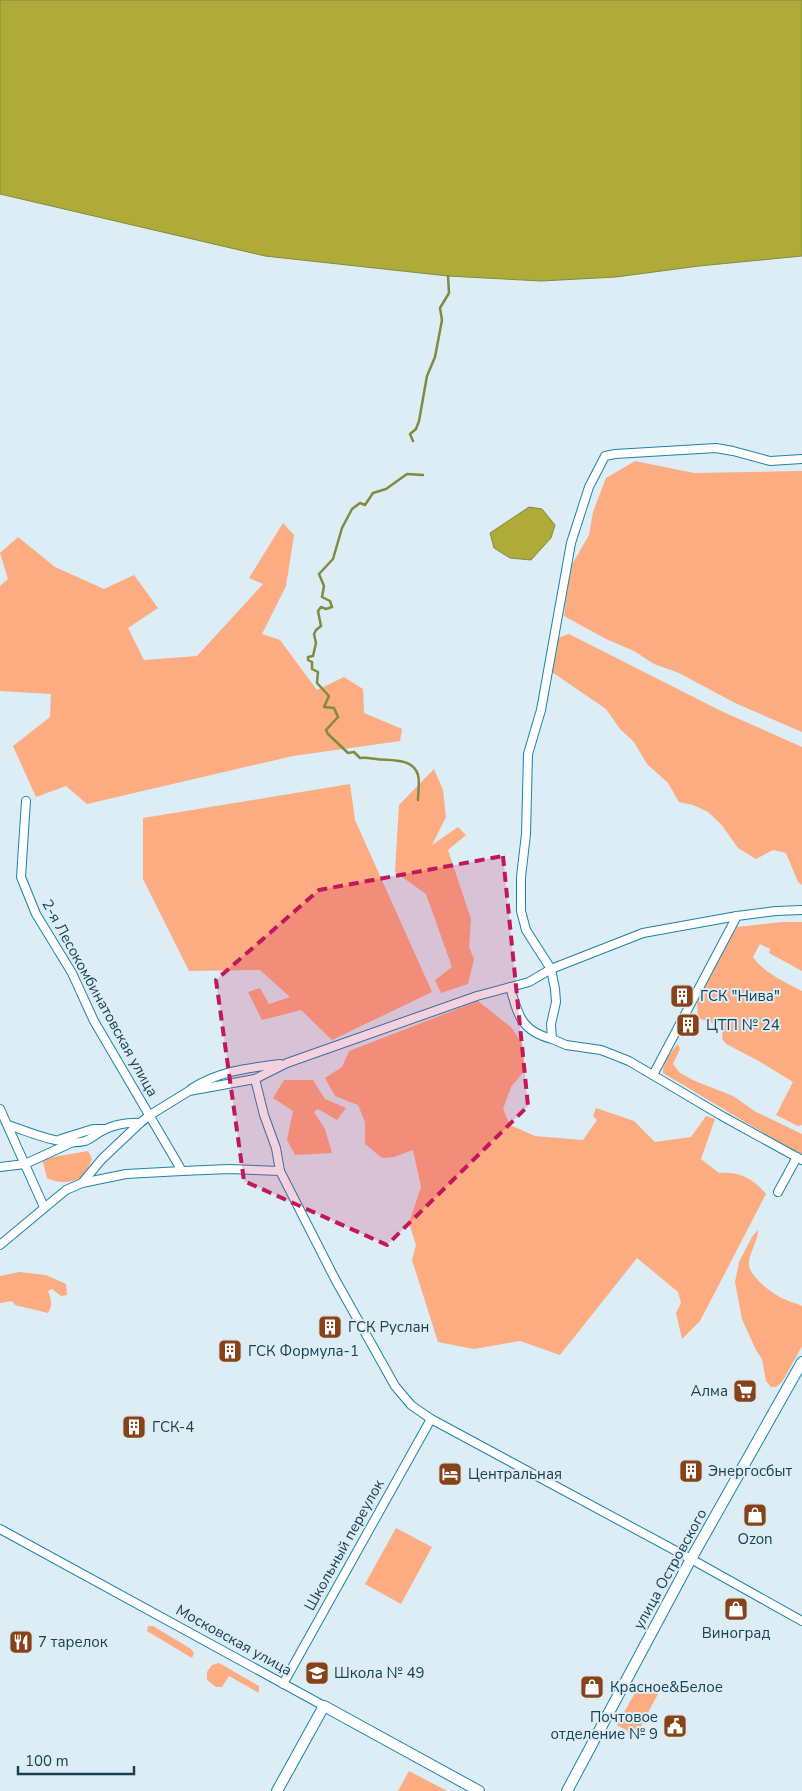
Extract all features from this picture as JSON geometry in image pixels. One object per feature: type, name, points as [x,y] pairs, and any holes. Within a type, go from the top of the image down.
[{"type":"main road","name":"улица Островского","points":[[567,1791],[691,1559],[802,1362]]},
{"type":"main road","points":[[277,1791],[324,1706]]},
{"type":"main road","name":"Московская улица","points":[[324,1706],[479,1791]]},
{"type":"street","points":[[552,1039],[551,1024],[555,996],[550,969],[526,930],[521,911],[521,877],[526,834],[528,754],[542,703],[571,543],[588,486],[605,456],[615,454],[716,448],[770,462],[802,459]]},
{"type":"street","name":"2-я Лесокомбинатовская улица","points":[[26,801],[21,877],[36,914],[72,973],[94,1021],[182,1171]]},
{"type":"street","points":[[189,1091],[255,1079],[287,1063],[478,996],[529,982],[550,969],[643,933],[776,910],[802,910]]},
{"type":"street","points":[[653,1075],[737,916]]},
{"type":"street","points":[[510,988],[518,1014],[526,1026],[542,1036],[566,1044],[601,1050],[629,1061],[799,1159],[778,1192]]},
{"type":"street","points":[[82,1183],[102,1159],[140,1123],[202,1082],[225,1072],[287,1063]]},
{"type":"street","points":[[255,1079],[264,1115],[276,1148],[280,1171],[335,1279],[395,1386],[412,1405],[431,1419],[802,1621]]},
{"type":"street","points":[[0,1109],[44,1207]]},
{"type":"street","points":[[59,1140],[93,1129],[140,1123]]},
{"type":"street","points":[[8,1125],[43,1137],[73,1142]]},
{"type":"street","points":[[0,1167],[25,1164],[73,1142],[86,1140],[104,1129]]},
{"type":"street","points":[[0,1244],[66,1190],[82,1183],[126,1174],[229,1169],[280,1171]]},
{"type":"street","name":"Школьный переулок","points":[[282,1684],[431,1419]]},
{"type":"street","name":"Московская улица","points":[[1,1532],[324,1706]]},
{"type":"highlighted area","points":[[503,856],[528,1106],[387,1245],[244,1181],[216,980],[319,890]]},
{"type":"shaded area","points":[[0,0],[802,0],[802,256],[699,266],[616,277],[541,281],[448,276],[265,256],[0,194]]},
{"type":"shaded area","points":[[635,461],[694,473],[802,471],[802,732],[735,703],[679,673],[654,664],[634,651],[606,639],[564,616],[570,568],[589,535],[593,512],[606,478]]},
{"type":"shaded area","points":[[529,507],[542,509],[555,525],[551,538],[531,560],[510,558],[494,548],[490,533]]},
{"type":"shaded area","points":[[283,523],[294,535],[286,586],[262,634],[280,640],[317,690],[344,677],[363,689],[364,713],[402,729],[400,741],[293,756],[87,804],[66,786],[36,797],[13,746],[50,717],[51,694],[0,691],[0,586],[8,579],[0,553],[18,537],[55,567],[104,589],[134,575],[158,608],[128,628],[144,660],[197,656],[263,584],[249,578]]},
{"type":"shaded area","points":[[569,634],[721,711],[802,747],[802,885],[798,882],[786,853],[773,850],[756,859],[738,848],[721,824],[708,812],[693,805],[679,802],[668,783],[647,764],[634,742],[620,729],[606,709],[552,672],[558,638]]},
{"type":"shaded area","points":[[434,769],[443,790],[446,817],[432,845],[458,827],[466,835],[448,850],[471,919],[469,947],[474,959],[468,984],[441,993],[435,980],[452,967],[426,894],[395,872],[399,805]]},
{"type":"shaded area","points":[[350,784],[355,820],[432,992],[332,1040],[301,1010],[262,1020],[248,992],[260,988],[269,1004],[290,997],[260,970],[189,971],[143,879],[143,818]]},
{"type":"shaded area","points":[[782,922],[802,922],[802,971],[769,953],[770,949],[760,944],[753,957],[763,968],[782,981],[802,991],[802,1125],[798,1126],[776,1115],[793,1082],[726,1044],[722,1039],[723,1028],[721,1019],[713,1023],[698,1018],[697,1003],[737,927]]},
{"type":"shaded area","points":[[478,1001],[512,1028],[522,1043],[525,1070],[511,1087],[503,1109],[510,1125],[535,1136],[583,1140],[597,1120],[593,1116],[596,1108],[634,1121],[655,1142],[691,1137],[706,1116],[715,1119],[701,1159],[719,1173],[733,1173],[751,1180],[766,1194],[700,1321],[682,1339],[676,1313],[681,1303],[678,1292],[637,1258],[560,1355],[520,1341],[474,1349],[438,1342],[412,1260],[416,1245],[409,1223],[421,1187],[413,1150],[394,1157],[382,1158],[365,1144],[365,1122],[358,1105],[335,1096],[325,1078],[342,1067],[349,1051]]},
{"type":"shaded area","points":[[678,1044],[680,1049],[673,1064],[680,1073],[733,1096],[756,1112],[802,1134],[802,1156],[663,1073],[665,1061]]},
{"type":"shaded area","points":[[284,1080],[313,1080],[325,1099],[346,1108],[337,1120],[318,1109],[314,1112],[325,1129],[332,1153],[295,1155],[287,1140],[293,1111],[273,1098]]},
{"type":"shaded area","points":[[88,1151],[92,1159],[85,1174],[81,1177],[66,1182],[47,1178],[42,1159]]},
{"type":"shaded area","points":[[758,1230],[757,1239],[749,1260],[750,1269],[762,1285],[786,1300],[802,1306],[802,1346],[782,1382],[776,1387],[771,1387],[766,1381],[762,1359],[742,1319],[735,1282],[739,1262],[752,1237]]},
{"type":"shaded area","points":[[19,1272],[46,1275],[66,1284],[67,1295],[61,1296],[52,1289],[48,1291],[51,1308],[48,1313],[15,1305],[12,1301],[0,1303],[0,1276]]},
{"type":"shaded area","points":[[396,1528],[432,1547],[401,1604],[365,1584]]},
{"type":"shaded area","points":[[148,1626],[153,1626],[191,1649],[194,1653],[192,1658],[147,1631]]},
{"type":"shaded area","points":[[219,1663],[259,1686],[259,1693],[229,1676],[222,1687],[216,1687],[207,1680],[207,1672],[212,1665]]},
{"type":"shaded area","points":[[641,1682],[659,1692],[636,1735],[617,1725]]},
{"type":"shaded area","points":[[409,1771],[447,1791],[398,1791]]},
{"type":"waterway","points":[[413,441],[410,434],[416,429],[419,421],[427,376],[435,357],[442,320],[440,308],[449,293],[448,276]]},
{"type":"waterway","points":[[418,800],[419,778],[411,765],[400,761],[360,758],[354,752],[348,753],[328,734],[326,730],[338,717],[334,708],[324,707],[329,696],[317,683],[318,672],[312,669],[312,662],[308,660],[308,657],[313,656],[316,643],[314,634],[321,626],[318,611],[321,607],[326,609],[332,607],[330,601],[322,597],[324,586],[319,574],[333,559],[342,528],[352,509],[360,503],[365,505],[373,493],[386,489],[407,474],[423,475]]},
{"type":"place","name":"ГСК \"Нива\"","points":[[682,996]]},
{"type":"place","name":"ЦТП № 24","points":[[688,1025]]},
{"type":"place","name":"ГСК Руслан","points":[[330,1327]]},
{"type":"place","name":"ГСК Формула-1","points":[[230,1351]]},
{"type":"place","name":"Алма","points":[[745,1391]]},
{"type":"place","name":"ГСК-4","points":[[134,1427]]},
{"type":"place","name":"Энергосбыт","points":[[691,1471]]},
{"type":"place","name":"Центральная","points":[[450,1474]]},
{"type":"place","name":"Ozon","points":[[755,1515]]},
{"type":"place","name":"Виноград","points":[[736,1609]]},
{"type":"place","name":"7 тарелок","points":[[21,1642]]},
{"type":"place","name":"Школа № 49","points":[[317,1673]]},
{"type":"place","name":"Красное&Белое","points":[[592,1687]]},
{"type":"place","name":"Почтовое отделение № 9","points":[[675,1726]]}]
